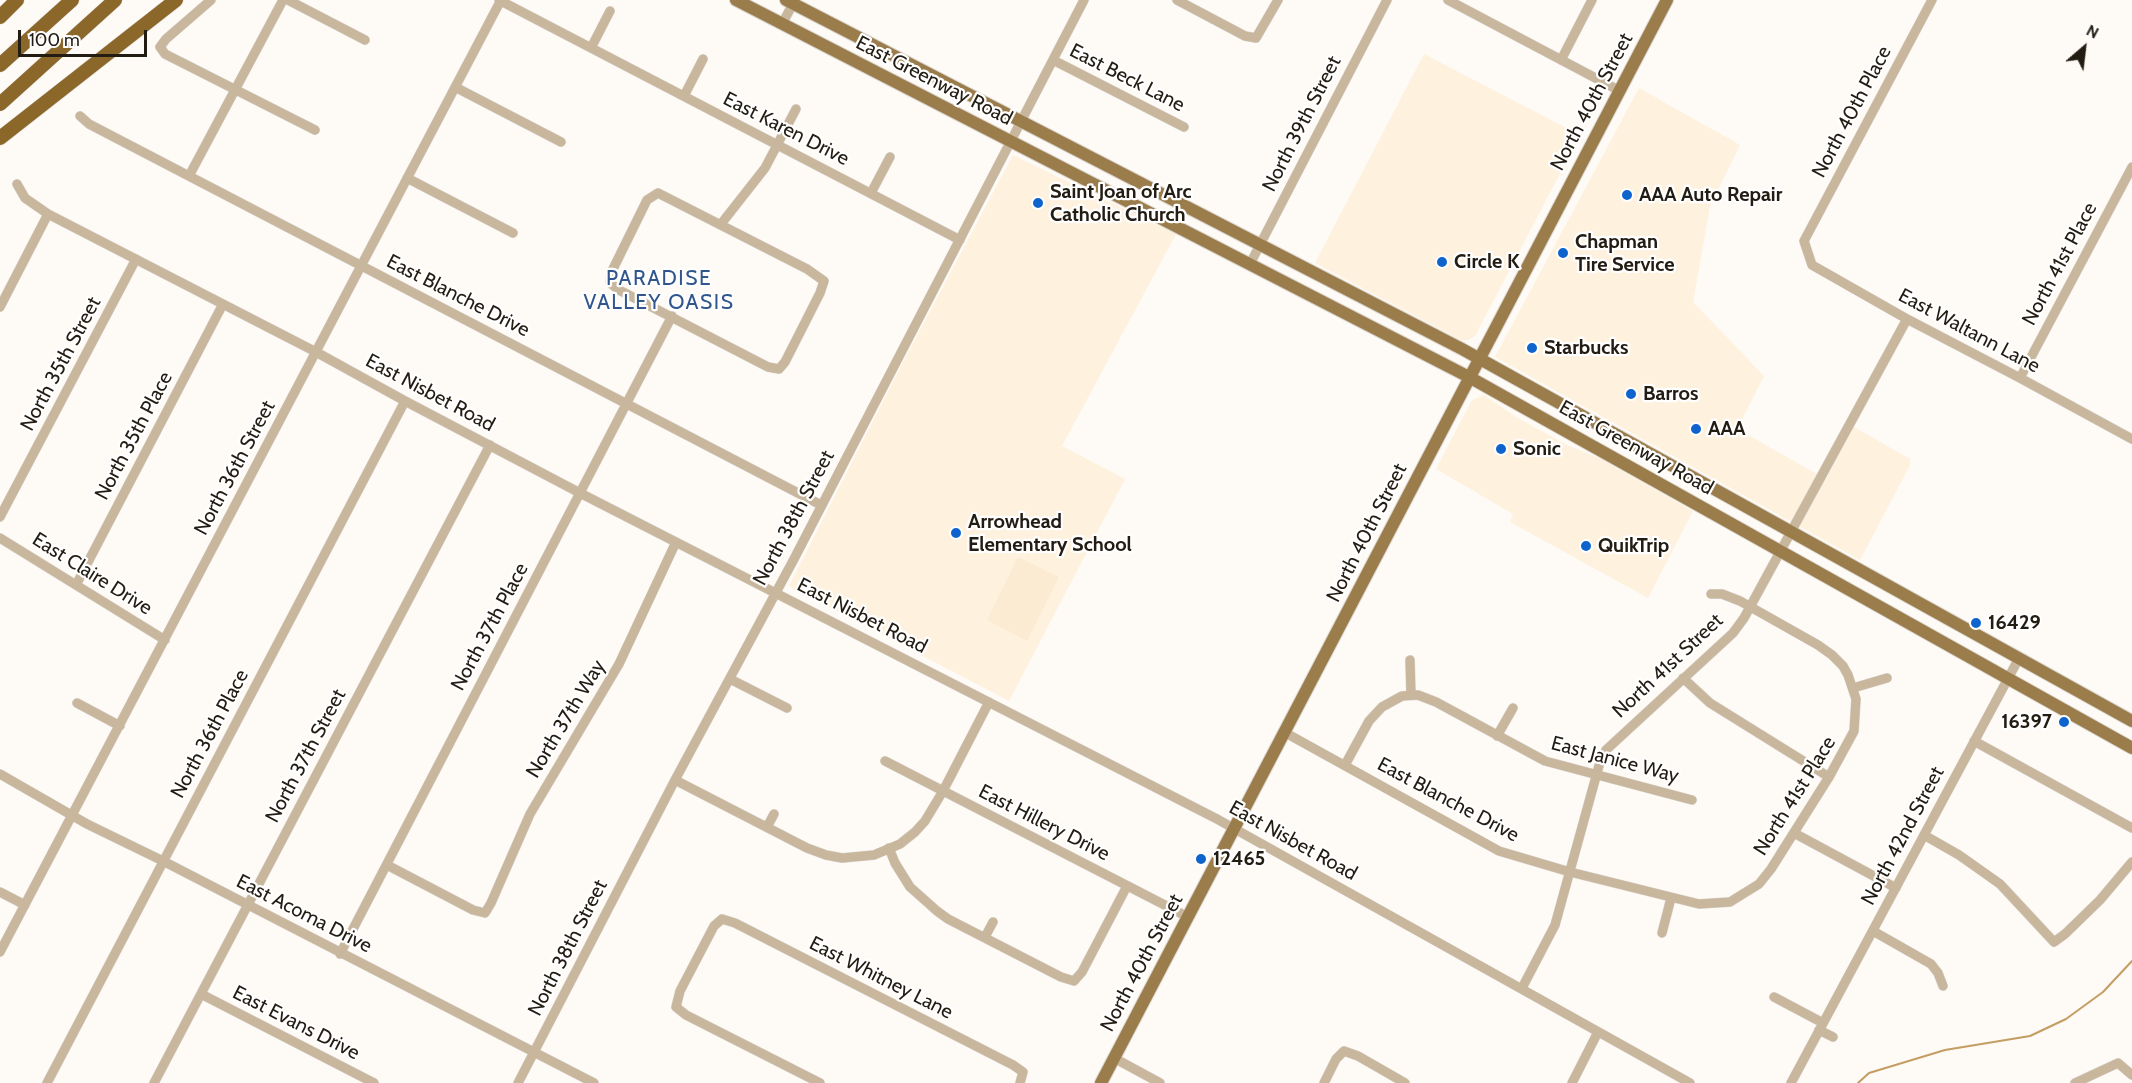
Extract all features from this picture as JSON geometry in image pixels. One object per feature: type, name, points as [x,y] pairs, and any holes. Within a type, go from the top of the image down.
[{"type":"highway","points":[[0,17],[17,0]]},
{"type":"highway","points":[[0,65],[72,0]]},
{"type":"highway","points":[[0,104],[115,0]]},
{"type":"highway","points":[[0,138],[176,0]]},
{"type":"main road","name":"East Greenway Road","points":[[736,0],[1469,377],[2132,748]]},
{"type":"main road","name":"North 40th Street","points":[[1101,1083],[1667,0]]},
{"type":"main road","name":"East Greenway Road","points":[[791,1],[1479,358],[2132,721]]},
{"type":"main road","points":[[1115,195],[1126,175]]},
{"type":"main road","points":[[1905,621],[1917,601]]},
{"type":"street","points":[[211,0],[166,39],[160,47],[165,54],[315,130]]},
{"type":"street","points":[[189,176],[283,0]]},
{"type":"street","points":[[288,0],[365,40]]},
{"type":"street","name":"East Karen Drive","points":[[500,0],[960,240]]},
{"type":"street","name":"North 36th Street","points":[[0,952],[500,0]]},
{"type":"street","name":"North 38th Street","points":[[535,1052],[1084,0]]},
{"type":"street","points":[[1177,0],[1245,36],[1256,38],[1278,0]]},
{"type":"street","name":"North 39th Street","points":[[1250,264],[1387,0]]},
{"type":"street","points":[[1448,0],[1620,91]]},
{"type":"street","points":[[1561,60],[1592,0]]},
{"type":"street","name":"North 40th Place","points":[[1804,241],[1932,0]]},
{"type":"street","points":[[782,24],[791,1]]},
{"type":"street","points":[[591,48],[610,11]]},
{"type":"street","points":[[684,96],[703,59]]},
{"type":"street","name":"East Beck Lane","points":[[1053,60],[1184,127]]},
{"type":"street","points":[[456,87],[561,142]]},
{"type":"street","points":[[721,224],[765,168],[796,109]]},
{"type":"street","name":"East Blanche Drive","points":[[80,116],[89,124],[821,505]]},
{"type":"street","points":[[871,193],[890,158]]},
{"type":"street","name":"North 41st Place","points":[[2020,378],[2132,167]]},
{"type":"street","points":[[407,178],[513,233]]},
{"type":"street","name":"East Nisbet Road","points":[[17,184],[25,198],[48,214],[676,542],[1234,828],[1687,1082]]},
{"type":"street","points":[[658,193],[721,224],[807,269],[824,281],[820,294],[785,362],[779,369],[768,367],[619,290],[610,283],[611,273],[647,200],[658,193]]},
{"type":"street","points":[[1,302],[48,214]]},
{"type":"street","name":"East Waltann Lane","points":[[1804,241],[1812,265],[2132,440]]},
{"type":"street","name":"North 35th Street","points":[[0,517],[136,259]]},
{"type":"street","name":"North 35th Place","points":[[76,585],[223,304]]},
{"type":"street","name":"North 37th Place","points":[[340,954],[672,316]]},
{"type":"street","name":"North 41st Street","points":[[1522,988],[1555,925],[1596,775],[1606,750],[1732,633],[1782,552],[1907,319]]},
{"type":"street","name":"North 36th Place","points":[[47,1083],[405,401]]},
{"type":"street","name":"North 37th Street","points":[[154,1083],[490,445]]},
{"type":"street","name":"East Claire Drive","points":[[0,538],[165,640]]},
{"type":"street","name":"North 37th Way","points":[[387,865],[473,910],[484,913],[491,903],[530,814],[630,644],[676,542]]},
{"type":"street","points":[[1711,594],[1722,594],[1750,607],[1818,645],[1843,666],[1853,688],[1887,678]]},
{"type":"street","name":"North 42nd Street","points":[[1791,1083],[2019,658]]},
{"type":"street","points":[[1345,765],[1374,715],[1391,700],[1411,695],[1410,660]]},
{"type":"street","points":[[1683,678],[1710,703],[1829,777]]},
{"type":"street","points":[[729,679],[787,708]]},
{"type":"street","name":"North 41st Place","points":[[1730,902],[1759,884],[1829,777],[1854,731],[1856,699],[1853,688]]},
{"type":"street","name":"East Janice Way","points":[[1411,695],[1426,697],[1545,761],[1692,800]]},
{"type":"street","points":[[675,780],[826,855],[842,858],[874,855],[900,844],[925,821],[989,702]]},
{"type":"street","points":[[77,704],[120,726]]},
{"type":"street","points":[[1497,736],[1513,708]]},
{"type":"street","name":"East Blanche Drive","points":[[1284,732],[1499,851],[1671,898],[1699,904],[1730,902]]},
{"type":"street","points":[[1974,741],[2132,828]]},
{"type":"street","name":"East Hillery Drive","points":[[885,761],[1188,917]]},
{"type":"street","name":"East Acoma Drive","points":[[0,774],[72,816],[594,1083]]},
{"type":"street","points":[[767,827],[774,814]]},
{"type":"street","points":[[1794,833],[1896,888]]},
{"type":"street","points":[[1924,835],[1973,864],[2000,884],[2054,942],[2100,900],[2132,862]]},
{"type":"street","points":[[889,848],[895,863],[910,887],[921,899],[948,919],[1061,977],[1074,981],[1082,972],[1127,886]]},
{"type":"street","points":[[0,892],[25,905]]},
{"type":"street","points":[[1662,933],[1671,898]]},
{"type":"street","name":"East Whitney Lane","points":[[820,1083],[686,1015],[676,1007],[680,991],[714,926],[722,919],[735,923],[1002,1060],[1023,1072],[1020,1083]]},
{"type":"street","points":[[985,937],[993,922]]},
{"type":"street","points":[[1873,931],[1931,964],[1938,973],[1943,986]]},
{"type":"street","name":"East Evans Drive","points":[[201,994],[374,1083]]},
{"type":"street","points":[[1774,997],[1833,1037]]},
{"type":"street","points":[[1572,1083],[1598,1032]]},
{"type":"street","points":[[1324,1083],[1336,1059],[1344,1051],[1358,1056],[1405,1083]]},
{"type":"street","points":[[518,1083],[535,1052]]},
{"type":"street","points":[[1114,1058],[1160,1083]]},
{"type":"street","points":[[2075,1083],[2118,1063],[2132,1075]]},
{"type":"shaded area","points":[[1424,54],[1580,135],[1475,336],[1468,340],[1461,340],[1315,263]]},
{"type":"shaded area","points":[[1639,88],[1740,145],[1710,206],[1693,302],[1764,376],[1737,429],[1826,479],[1854,427],[1910,459],[1910,465],[1860,560],[1495,357]]},
{"type":"shaded area","points":[[1013,155],[1176,234],[1062,446],[1125,479],[1009,701],[789,586],[902,364]]},
{"type":"shaded area","points":[[1484,395],[1516,417],[1567,445],[1597,457],[1693,511],[1648,598],[1510,522],[1513,514],[1436,469],[1472,400]]},
{"type":"shaded area","points":[[1018,557],[1059,577],[1027,641],[987,620]]},
{"type":"waterway","points":[[1858,1083],[1869,1073],[1945,1050],[2030,1036],[2066,1019],[2103,992],[2132,961]]},
{"type":"place","name":"AAA Auto Repair","points":[[1627,195]]},
{"type":"place","name":"Saint Joan of Arc Catholic Church","points":[[1038,203]]},
{"type":"place","name":"Chapman Tire Service","points":[[1563,253]]},
{"type":"place","name":"Circle K","points":[[1442,262]]},
{"type":"place","name":"Starbucks","points":[[1532,348]]},
{"type":"place","name":"Barros","points":[[1631,394]]},
{"type":"place","name":"AAA","points":[[1696,429]]},
{"type":"place","name":"Sonic","points":[[1501,449]]},
{"type":"place","name":"Arrowhead Elementary School","points":[[956,533]]},
{"type":"place","name":"QuikTrip","points":[[1586,546]]},
{"type":"place","name":"16429","points":[[1976,623]]},
{"type":"place","name":"16397","points":[[2064,722]]},
{"type":"place","name":"12465","points":[[1201,859]]},
{"type":"district","name":"PARADISE VALLEY OASIS","points":[[659,291]]}]
